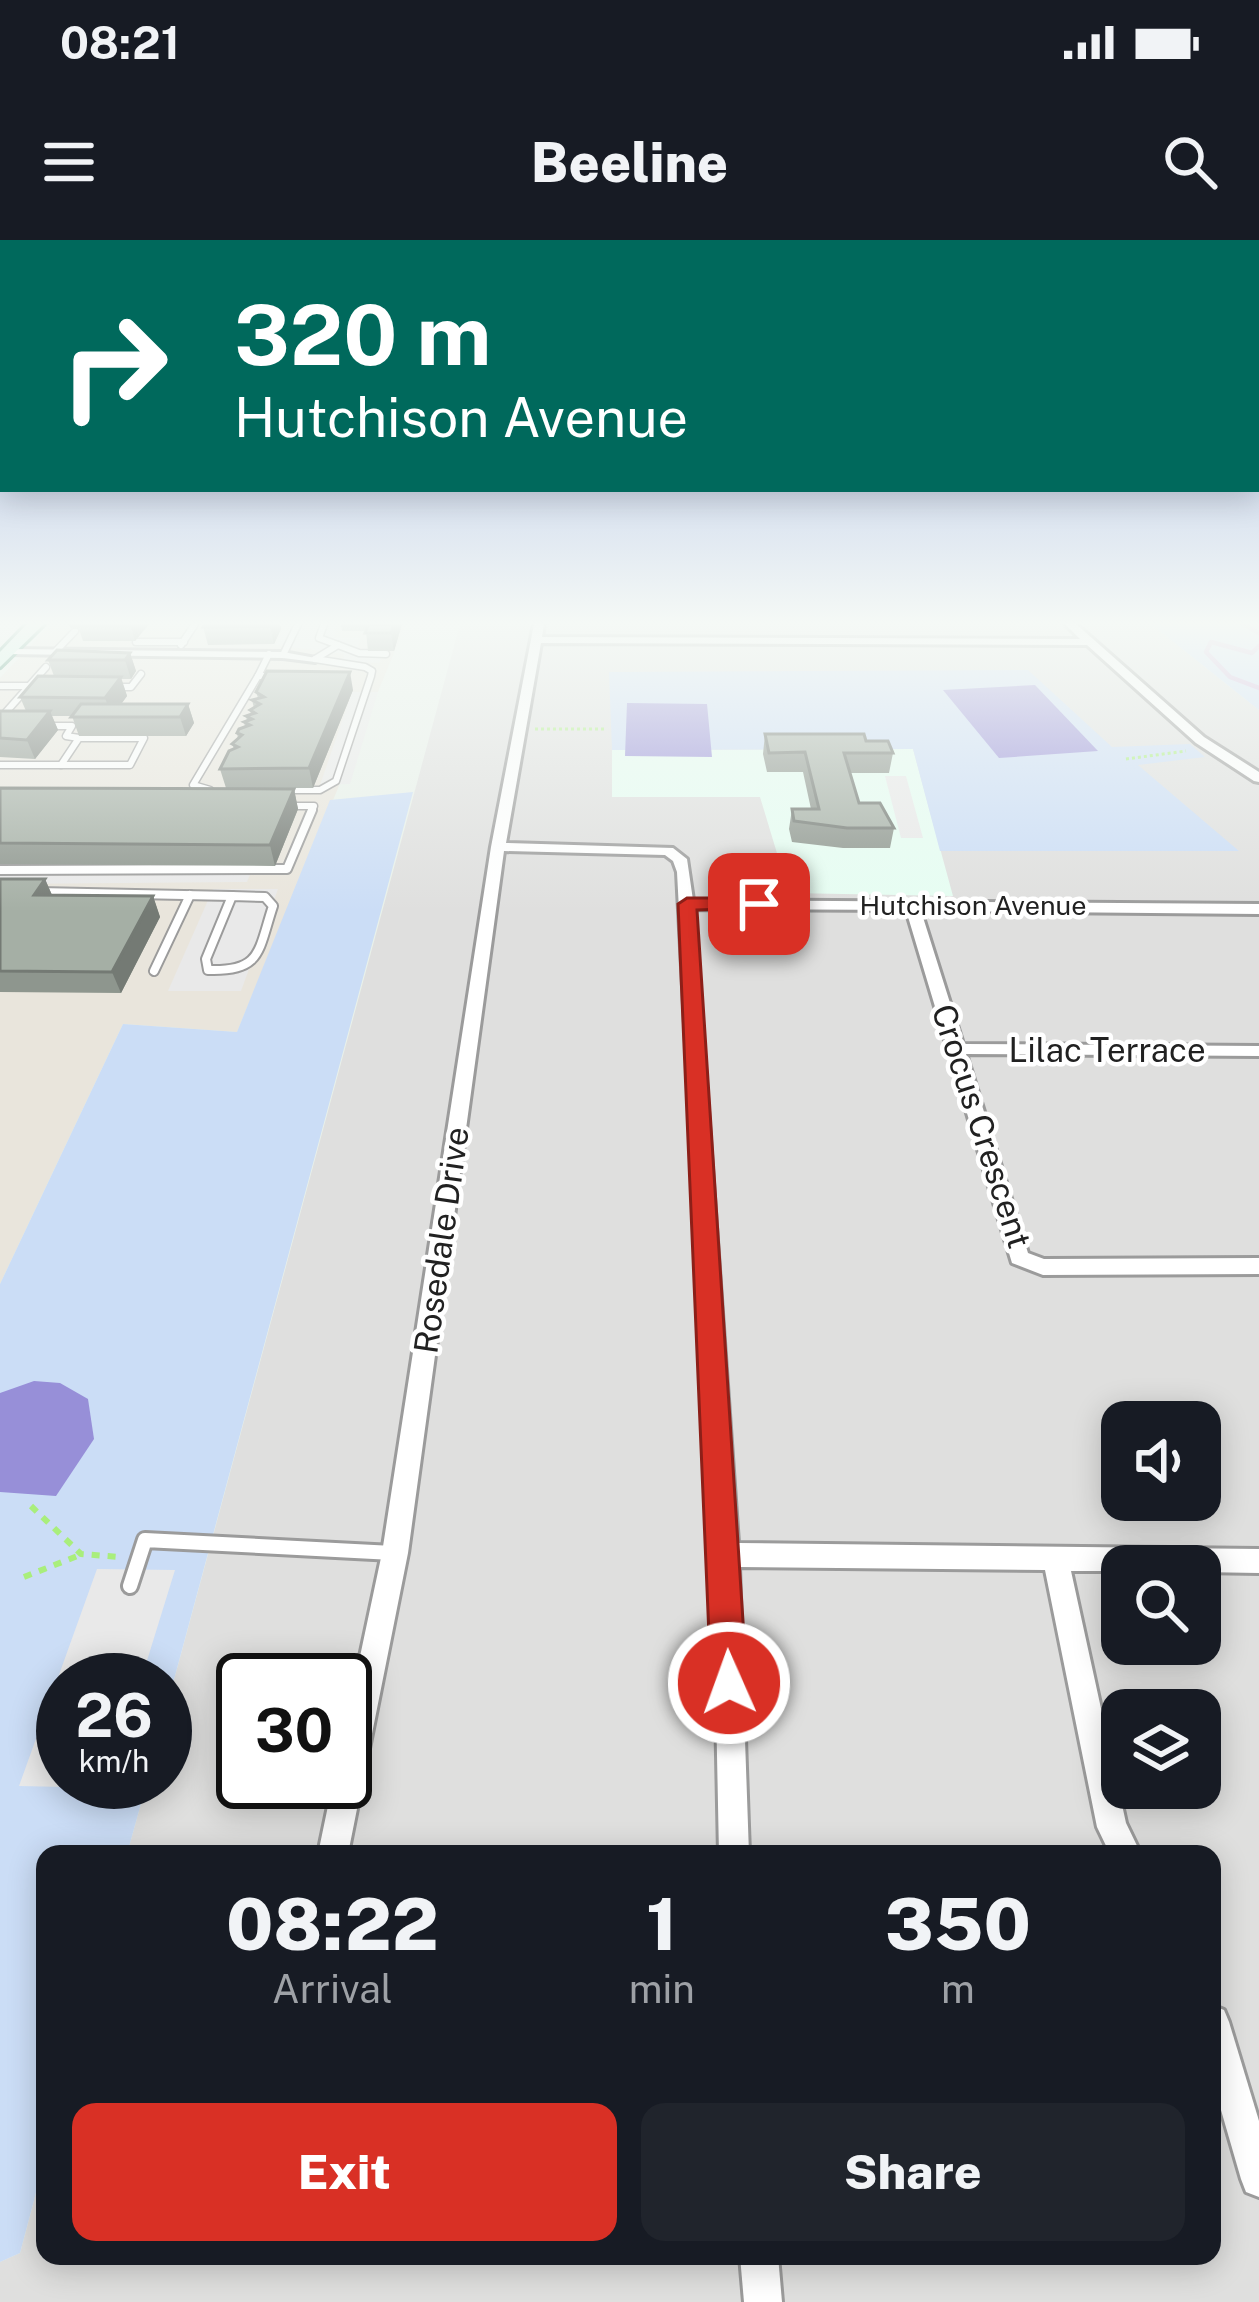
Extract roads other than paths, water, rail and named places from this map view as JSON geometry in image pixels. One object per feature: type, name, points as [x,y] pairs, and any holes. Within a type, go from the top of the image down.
[{"type":"street","name":"Rosedale Drive","points":[[335,1845],[394,1553],[520,720]]},
{"type":"street","points":[[1180,720],[1259,778]]},
{"type":"street","points":[[498,847],[668,851],[680,859],[687,904],[725,1555],[734,1845]]},
{"type":"street","name":"Hutchison Avenue","points":[[687,904],[1259,909]]},
{"type":"street","name":"Crocus Crescent","points":[[912,905],[1019,1258],[1043,1267],[1259,1266]]},
{"type":"street","name":"Lilac Terrace","points":[[956,1049],[1259,1052]]},
{"type":"street","points":[[725,1555],[1259,1561]]},
{"type":"street","points":[[1056,1560],[1112,1827],[1121,1845]]},
{"type":"street","points":[[1221,2052],[1259,2180]]},
{"type":"street","points":[[760,2265],[763,2302]]},
{"type":"lane","points":[[226,790],[202,790],[194,784],[232,720]]},
{"type":"lane","points":[[273,790],[320,790],[336,781],[356,720]]},
{"type":"lane","points":[[0,765],[130,765],[145,738],[79,738],[66,736],[72,726],[36,726]]},
{"type":"lane","points":[[61,765],[79,738]]},
{"type":"lane","points":[[0,870],[287,869],[314,806],[269,806]]},
{"type":"lane","points":[[22,892],[190,896],[232,896],[266,897],[273,906],[256,960],[222,974],[208,970],[206,959],[232,896]]},
{"type":"lane","points":[[154,971],[190,896]]},
{"type":"lane","points":[[130,1586],[145,1540],[394,1553]]}]
